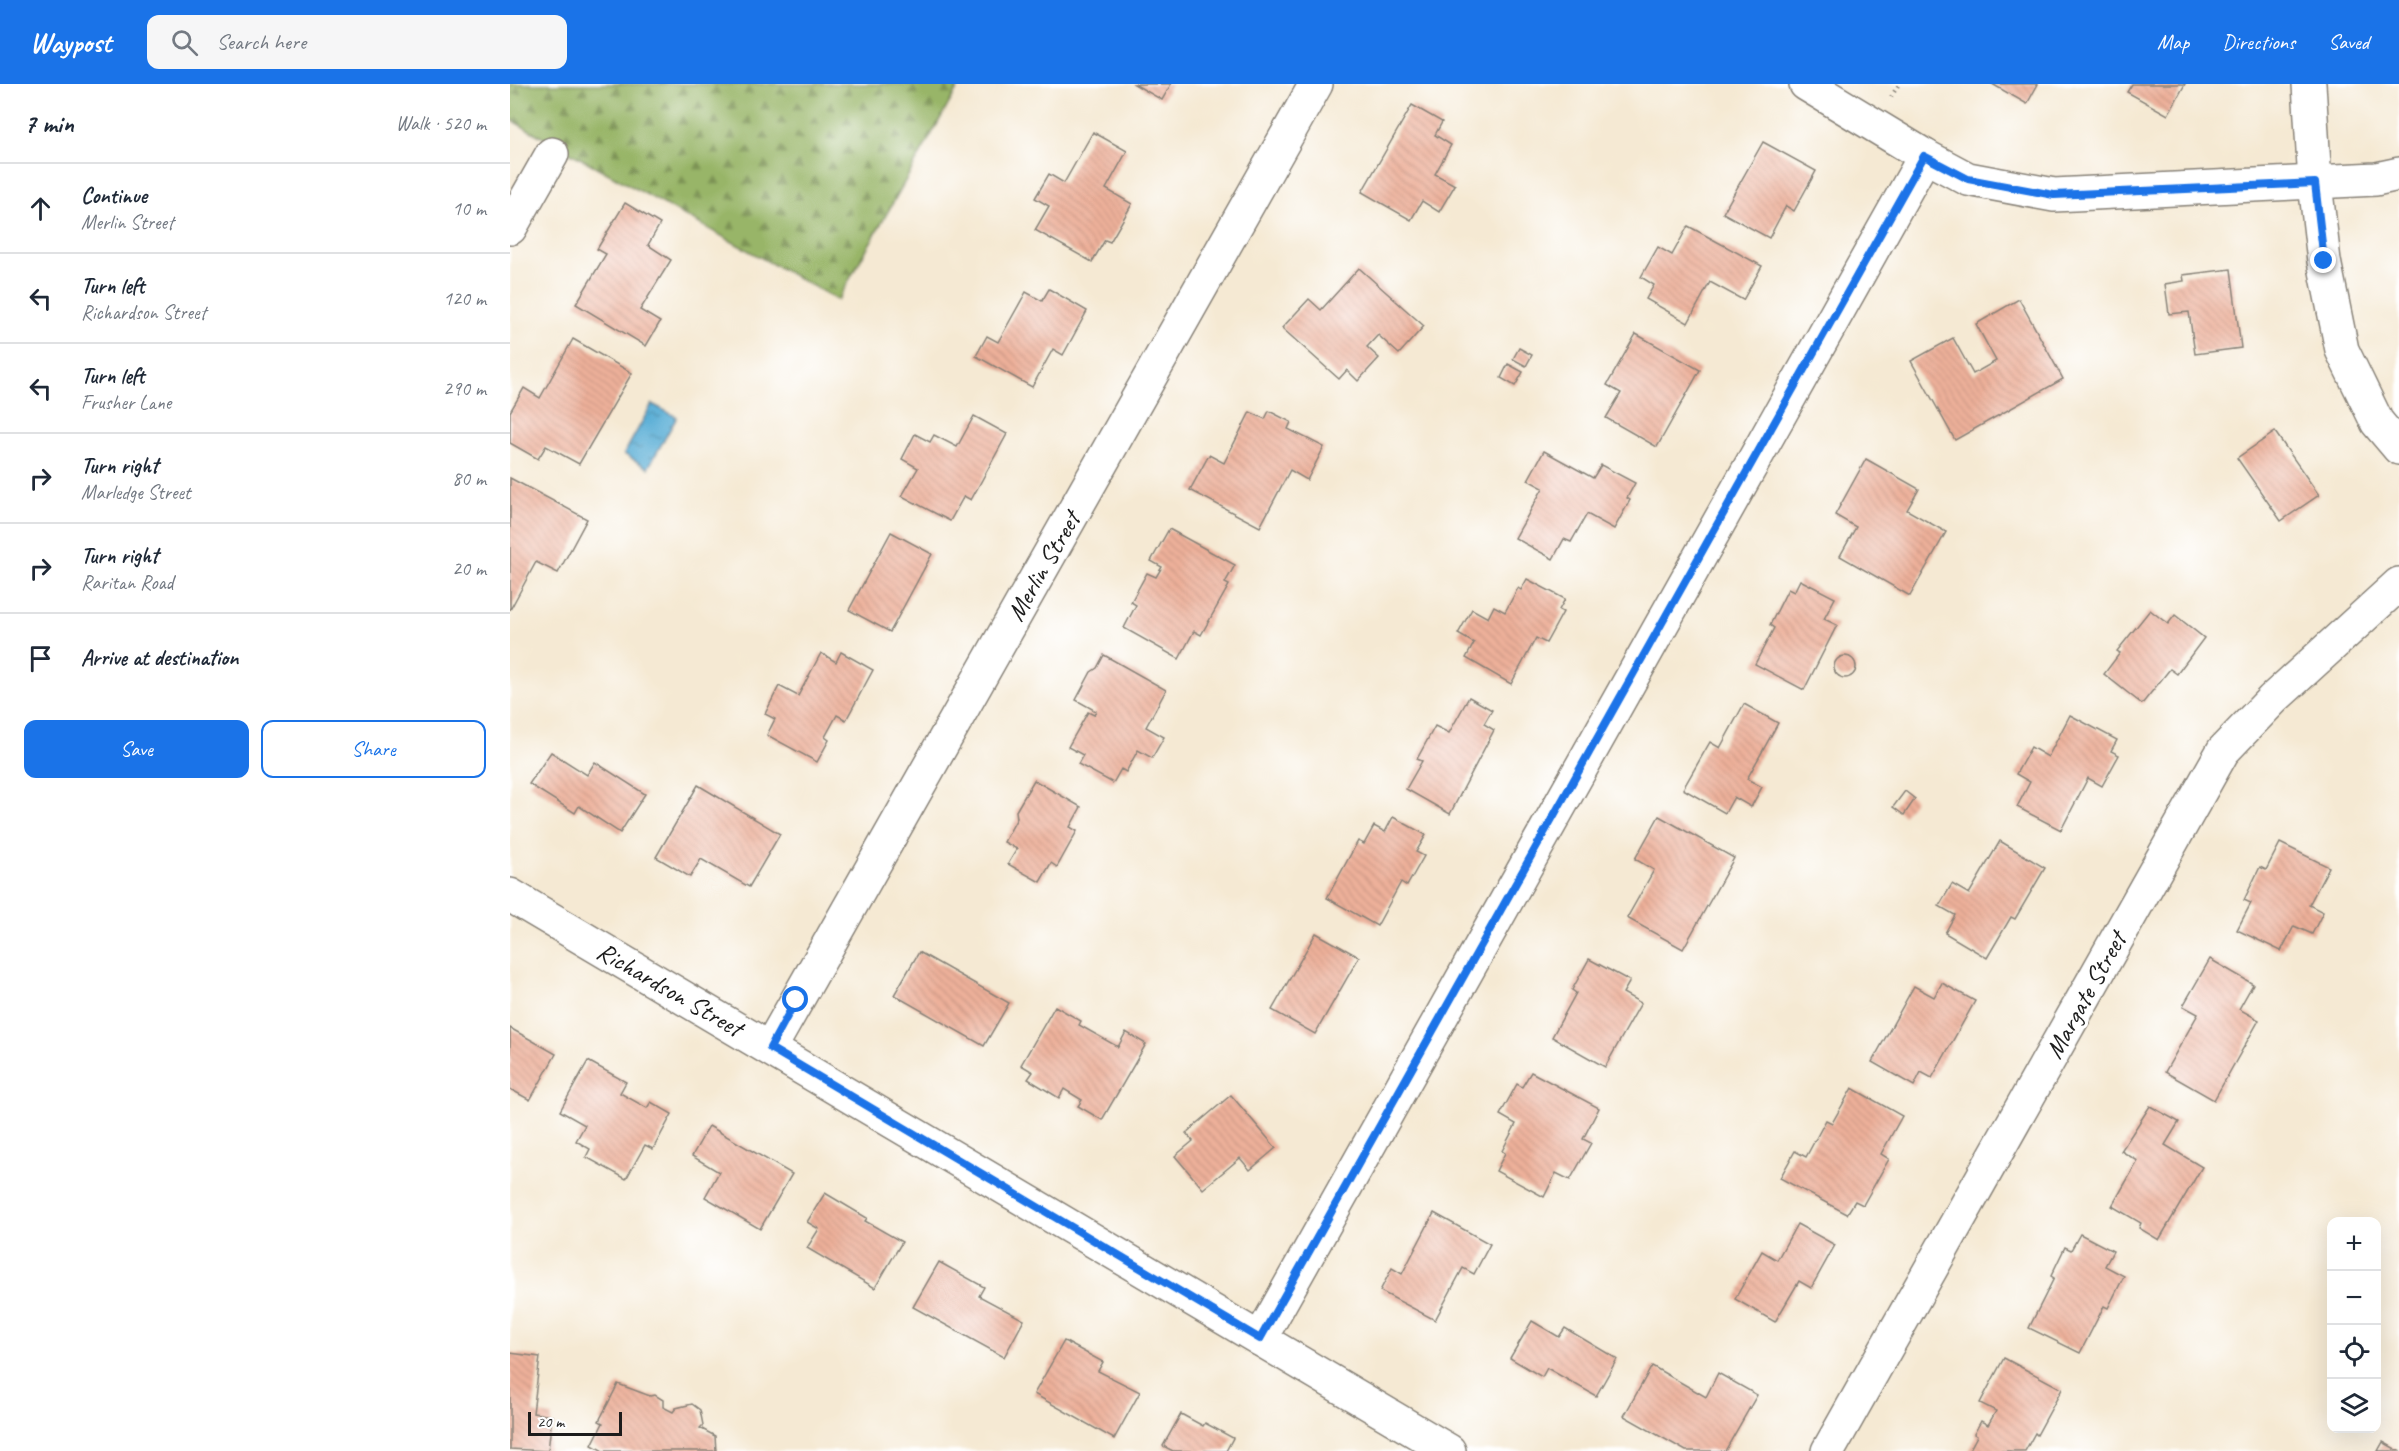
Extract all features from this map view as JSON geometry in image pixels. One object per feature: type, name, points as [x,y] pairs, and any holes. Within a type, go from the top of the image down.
[{"type":"street","name":"Merlin Street","points":[[770,1048],[1316,84]]},
{"type":"street","points":[[1806,84],[1924,156],[1968,179],[2054,195],[2315,183],[2376,179],[2399,174]]},
{"type":"street","points":[[2309,84],[2315,183],[2324,261],[2342,350],[2377,422],[2399,448]]},
{"type":"street","points":[[510,228],[552,154]]},
{"type":"street","points":[[1260,1339],[1924,156]]},
{"type":"street","name":"Margate Street","points":[[1828,1451],[2223,751],[2273,699],[2399,584]]},
{"type":"street","name":"Richardson Street","points":[[510,895],[1449,1451]]},
{"type":"green space","points":[[510,84],[960,84],[838,300],[511,120]]},
{"type":"water","points":[[652,404],[677,417],[648,468],[624,454]]},
{"type":"building","points":[[1134,84],[1171,84],[1162,100]]},
{"type":"building","points":[[1992,84],[2038,84],[2027,104]]},
{"type":"building","points":[[2132,84],[2185,84],[2168,115],[2127,92]]},
{"type":"building","points":[[1412,105],[1442,122],[1435,135],[1451,145],[1435,174],[1455,185],[1439,212],[1422,201],[1411,220],[1362,192]]},
{"type":"building","points":[[1093,132],[1127,151],[1106,189],[1132,204],[1110,242],[1105,240],[1092,262],[1035,230],[1049,206],[1035,198],[1049,174],[1064,183]]},
{"type":"building","points":[[1763,142],[1816,171],[1794,211],[1786,206],[1769,238],[1723,213]]},
{"type":"building","points":[[625,203],[660,224],[648,245],[671,260],[640,310],[660,322],[646,346],[576,304],[606,254],[597,249]]},
{"type":"building","points":[[1688,226],[1762,266],[1743,300],[1710,282],[1688,323],[1646,299],[1654,285],[1641,277],[1658,247],[1672,255]]},
{"type":"building","points":[[1359,268],[1424,326],[1399,354],[1378,335],[1367,347],[1379,358],[1358,381],[1347,370],[1339,379],[1282,328],[1309,299],[1321,310]]},
{"type":"building","points":[[2231,269],[2241,348],[2195,354],[2189,312],[2169,314],[2165,284],[2184,281],[2183,275]]},
{"type":"building","points":[[1049,289],[1087,311],[1063,355],[1053,349],[1032,387],[976,356],[987,336],[998,342],[1026,292],[1042,301]]},
{"type":"building","points":[[2019,299],[2063,379],[1955,440],[1911,361],[1953,338],[1973,374],[1996,361],[1976,324]]},
{"type":"building","points":[[1636,334],[1700,370],[1657,447],[1606,418],[1621,393],[1607,385]]},
{"type":"building","points":[[573,339],[632,373],[579,464],[546,446],[538,459],[510,443],[510,412],[524,388],[540,398]]},
{"type":"building","points":[[1519,348],[1532,355],[1526,366],[1513,359]]},
{"type":"building","points":[[1508,364],[1523,372],[1515,386],[1501,378]]},
{"type":"building","points":[[1269,411],[1291,422],[1288,429],[1324,447],[1307,480],[1290,470],[1260,527],[1190,490],[1209,455],[1224,463],[1250,412],[1265,419]]},
{"type":"building","points":[[974,416],[1007,434],[971,500],[964,496],[950,521],[902,496],[918,468],[902,459],[915,434],[930,442],[934,435],[957,447]]},
{"type":"building","points":[[2275,432],[2319,495],[2281,521],[2237,458]]},
{"type":"building","points":[[1544,451],[1593,478],[1601,465],[1635,483],[1627,498],[1630,500],[1614,529],[1587,514],[1571,542],[1564,539],[1553,559],[1515,538],[1543,488],[1528,480]]},
{"type":"building","points":[[1866,459],[1919,489],[1907,510],[1946,532],[1910,596],[1840,556],[1856,527],[1835,515]]},
{"type":"building","points":[[510,478],[587,519],[558,573],[536,562],[510,610]]},
{"type":"building","points":[[1169,529],[1235,565],[1225,583],[1229,585],[1201,635],[1194,631],[1179,659],[1124,628],[1136,605],[1131,602],[1147,573],[1156,577],[1162,567],[1151,561]]},
{"type":"building","points":[[891,532],[932,554],[890,632],[849,610]]},
{"type":"building","points":[[1527,579],[1565,599],[1559,610],[1563,612],[1546,643],[1536,638],[1511,684],[1466,658],[1474,643],[1458,634],[1472,609],[1488,618],[1494,606],[1505,612],[1518,588],[1521,590]]},
{"type":"building","points":[[1800,580],[1835,598],[1824,619],[1837,625],[1804,690],[1755,664],[1774,628],[1770,625],[1788,589],[1794,592]]},
{"type":"building","points":[[2150,610],[2168,624],[2175,615],[2204,638],[2177,674],[2170,669],[2142,704],[2104,674],[2120,653],[2117,651]]},
{"type":"building","points":[[841,652],[873,670],[846,720],[837,715],[825,737],[829,740],[817,762],[767,735],[775,719],[765,714],[779,686],[798,696],[821,653],[836,662]]},
{"type":"building","points":[[1104,655],[1166,690],[1146,727],[1164,737],[1152,758],[1138,750],[1126,772],[1121,769],[1113,783],[1078,764],[1083,755],[1068,747],[1088,712],[1094,715],[1096,711],[1076,700],[1091,672],[1097,668]]},
{"type":"building","points":[[1845,656],[1853,659],[1856,667],[1853,675],[1845,678],[1837,675],[1834,667],[1837,659]]},
{"type":"building","points":[[1469,697],[1492,710],[1484,724],[1494,730],[1450,814],[1406,789],[1422,761],[1417,759],[1435,726],[1449,733]]},
{"type":"building","points":[[1744,704],[1778,723],[1747,779],[1762,787],[1751,807],[1734,797],[1725,813],[1683,789],[1710,742],[1720,748]]},
{"type":"building","points":[[2070,715],[2117,740],[2111,751],[2119,755],[2102,786],[2088,778],[2061,830],[2017,807],[2030,782],[2016,774],[2031,747],[2048,757]]},
{"type":"building","points":[[551,752],[587,775],[595,762],[645,794],[620,833],[579,806],[575,813],[529,784]]},
{"type":"building","points":[[1034,780],[1081,807],[1070,827],[1077,831],[1057,867],[1051,863],[1040,882],[1008,864],[1017,849],[1004,842],[1017,818],[1016,811]]},
{"type":"building","points":[[698,785],[780,834],[749,887],[701,859],[690,877],[656,857]]},
{"type":"building","points":[[1905,791],[1915,799],[1904,815],[1893,807]]},
{"type":"building","points":[[1659,816],[1734,858],[1683,949],[1627,918],[1654,870],[1635,859]]},
{"type":"building","points":[[1393,817],[1426,835],[1416,852],[1424,856],[1407,886],[1401,882],[1377,926],[1327,898],[1358,841],[1364,844],[1374,826],[1385,832]]},
{"type":"building","points":[[2000,841],[2045,868],[2015,919],[2011,917],[1987,958],[1945,933],[1955,915],[1939,906],[1952,884],[1969,894]]},
{"type":"building","points":[[2280,843],[2329,867],[2309,905],[2323,912],[2312,934],[2294,926],[2281,951],[2237,930],[2251,903],[2244,900],[2260,867],[2266,870]]},
{"type":"building","points":[[1316,933],[1359,957],[1315,1034],[1272,1010]]},
{"type":"building","points":[[919,952],[1009,1003],[984,1046],[894,995]]},
{"type":"building","points":[[1589,959],[1630,981],[1623,993],[1641,1003],[1605,1067],[1552,1037],[1576,993],[1572,990]]},
{"type":"building","points":[[2210,959],[2253,984],[2239,1009],[2259,1020],[2214,1100],[2165,1072],[2198,1014],[2183,1006]]},
{"type":"building","points":[[1942,983],[1975,1001],[1932,1078],[1921,1072],[1914,1086],[1872,1062],[1914,986],[1934,997]]},
{"type":"building","points":[[1055,1006],[1081,1021],[1079,1025],[1118,1047],[1126,1032],[1146,1044],[1102,1120],[1078,1106],[1082,1100],[1064,1089],[1059,1098],[1028,1079],[1033,1072],[1021,1065]]},
{"type":"building","points":[[510,1028],[556,1054],[530,1100],[510,1089]]},
{"type":"building","points":[[588,1061],[626,1082],[620,1093],[647,1108],[651,1102],[672,1114],[653,1149],[645,1145],[626,1179],[586,1157],[590,1149],[576,1141],[585,1125],[560,1111]]},
{"type":"building","points":[[1531,1072],[1599,1108],[1583,1139],[1591,1143],[1570,1180],[1556,1173],[1544,1197],[1496,1171],[1505,1153],[1502,1151],[1516,1124],[1500,1115],[1517,1084],[1522,1087]]},
{"type":"building","points":[[1852,1088],[1902,1116],[1881,1154],[1889,1159],[1863,1205],[1855,1201],[1847,1214],[1780,1178],[1795,1151],[1806,1157],[1826,1120],[1832,1123]]},
{"type":"building","points":[[1231,1095],[1276,1148],[1250,1170],[1240,1158],[1203,1189],[1175,1156],[1193,1141],[1186,1133]]},
{"type":"building","points":[[2150,1106],[2179,1122],[2165,1145],[2202,1167],[2159,1240],[2139,1228],[2141,1223],[2112,1206],[2138,1161],[2121,1151]]},
{"type":"building","points":[[709,1126],[792,1174],[760,1229],[705,1197],[719,1172],[692,1156]]},
{"type":"building","points":[[825,1193],[867,1218],[865,1221],[902,1242],[875,1288],[807,1248],[819,1229],[807,1222]]},
{"type":"building","points":[[1434,1213],[1490,1244],[1474,1274],[1463,1268],[1435,1320],[1380,1291],[1392,1268],[1402,1274]]},
{"type":"building","points":[[1797,1224],[1835,1245],[1811,1288],[1799,1281],[1775,1322],[1735,1299],[1762,1251],[1777,1260]]},
{"type":"building","points":[[2080,1234],[2113,1251],[2105,1266],[2124,1276],[2108,1308],[2104,1306],[2080,1353],[2029,1328],[2054,1278],[2051,1276],[2065,1247],[2071,1250]]},
{"type":"building","points":[[939,1262],[984,1287],[979,1296],[1024,1320],[1004,1357],[913,1307]]},
{"type":"building","points":[[1532,1321],[1559,1337],[1565,1328],[1617,1359],[1596,1396],[1547,1368],[1542,1377],[1510,1358]]},
{"type":"building","points":[[1064,1341],[1103,1362],[1098,1371],[1140,1392],[1114,1439],[1034,1394]]},
{"type":"building","points":[[510,1353],[540,1357],[533,1413],[552,1416],[548,1451],[510,1449]]},
{"type":"building","points":[[2004,1358],[2062,1389],[2037,1435],[2035,1433],[2025,1451],[1969,1451],[1977,1436],[1974,1434],[1981,1421],[1988,1425],[1996,1411],[1980,1403]]},
{"type":"building","points":[[1652,1366],[1706,1397],[1718,1373],[1757,1395],[1725,1451],[1686,1451],[1624,1416]]},
{"type":"building","points":[[618,1384],[650,1396],[655,1395],[663,1400],[663,1407],[673,1412],[676,1408],[692,1404],[700,1410],[703,1425],[700,1428],[715,1436],[716,1451],[603,1451],[592,1445],[603,1423],[599,1421]]},
{"type":"building","points":[[1181,1414],[1203,1426],[1205,1423],[1233,1438],[1226,1451],[1173,1451],[1163,1446]]},
{"type":"building","points":[[2383,1442],[2399,1451],[2378,1451]]},
{"type":"route","points":[[796,1000],[770,1048],[1260,1339],[1338,1196],[1924,156],[1968,179],[2054,195],[2315,183],[2324,261]]}]
